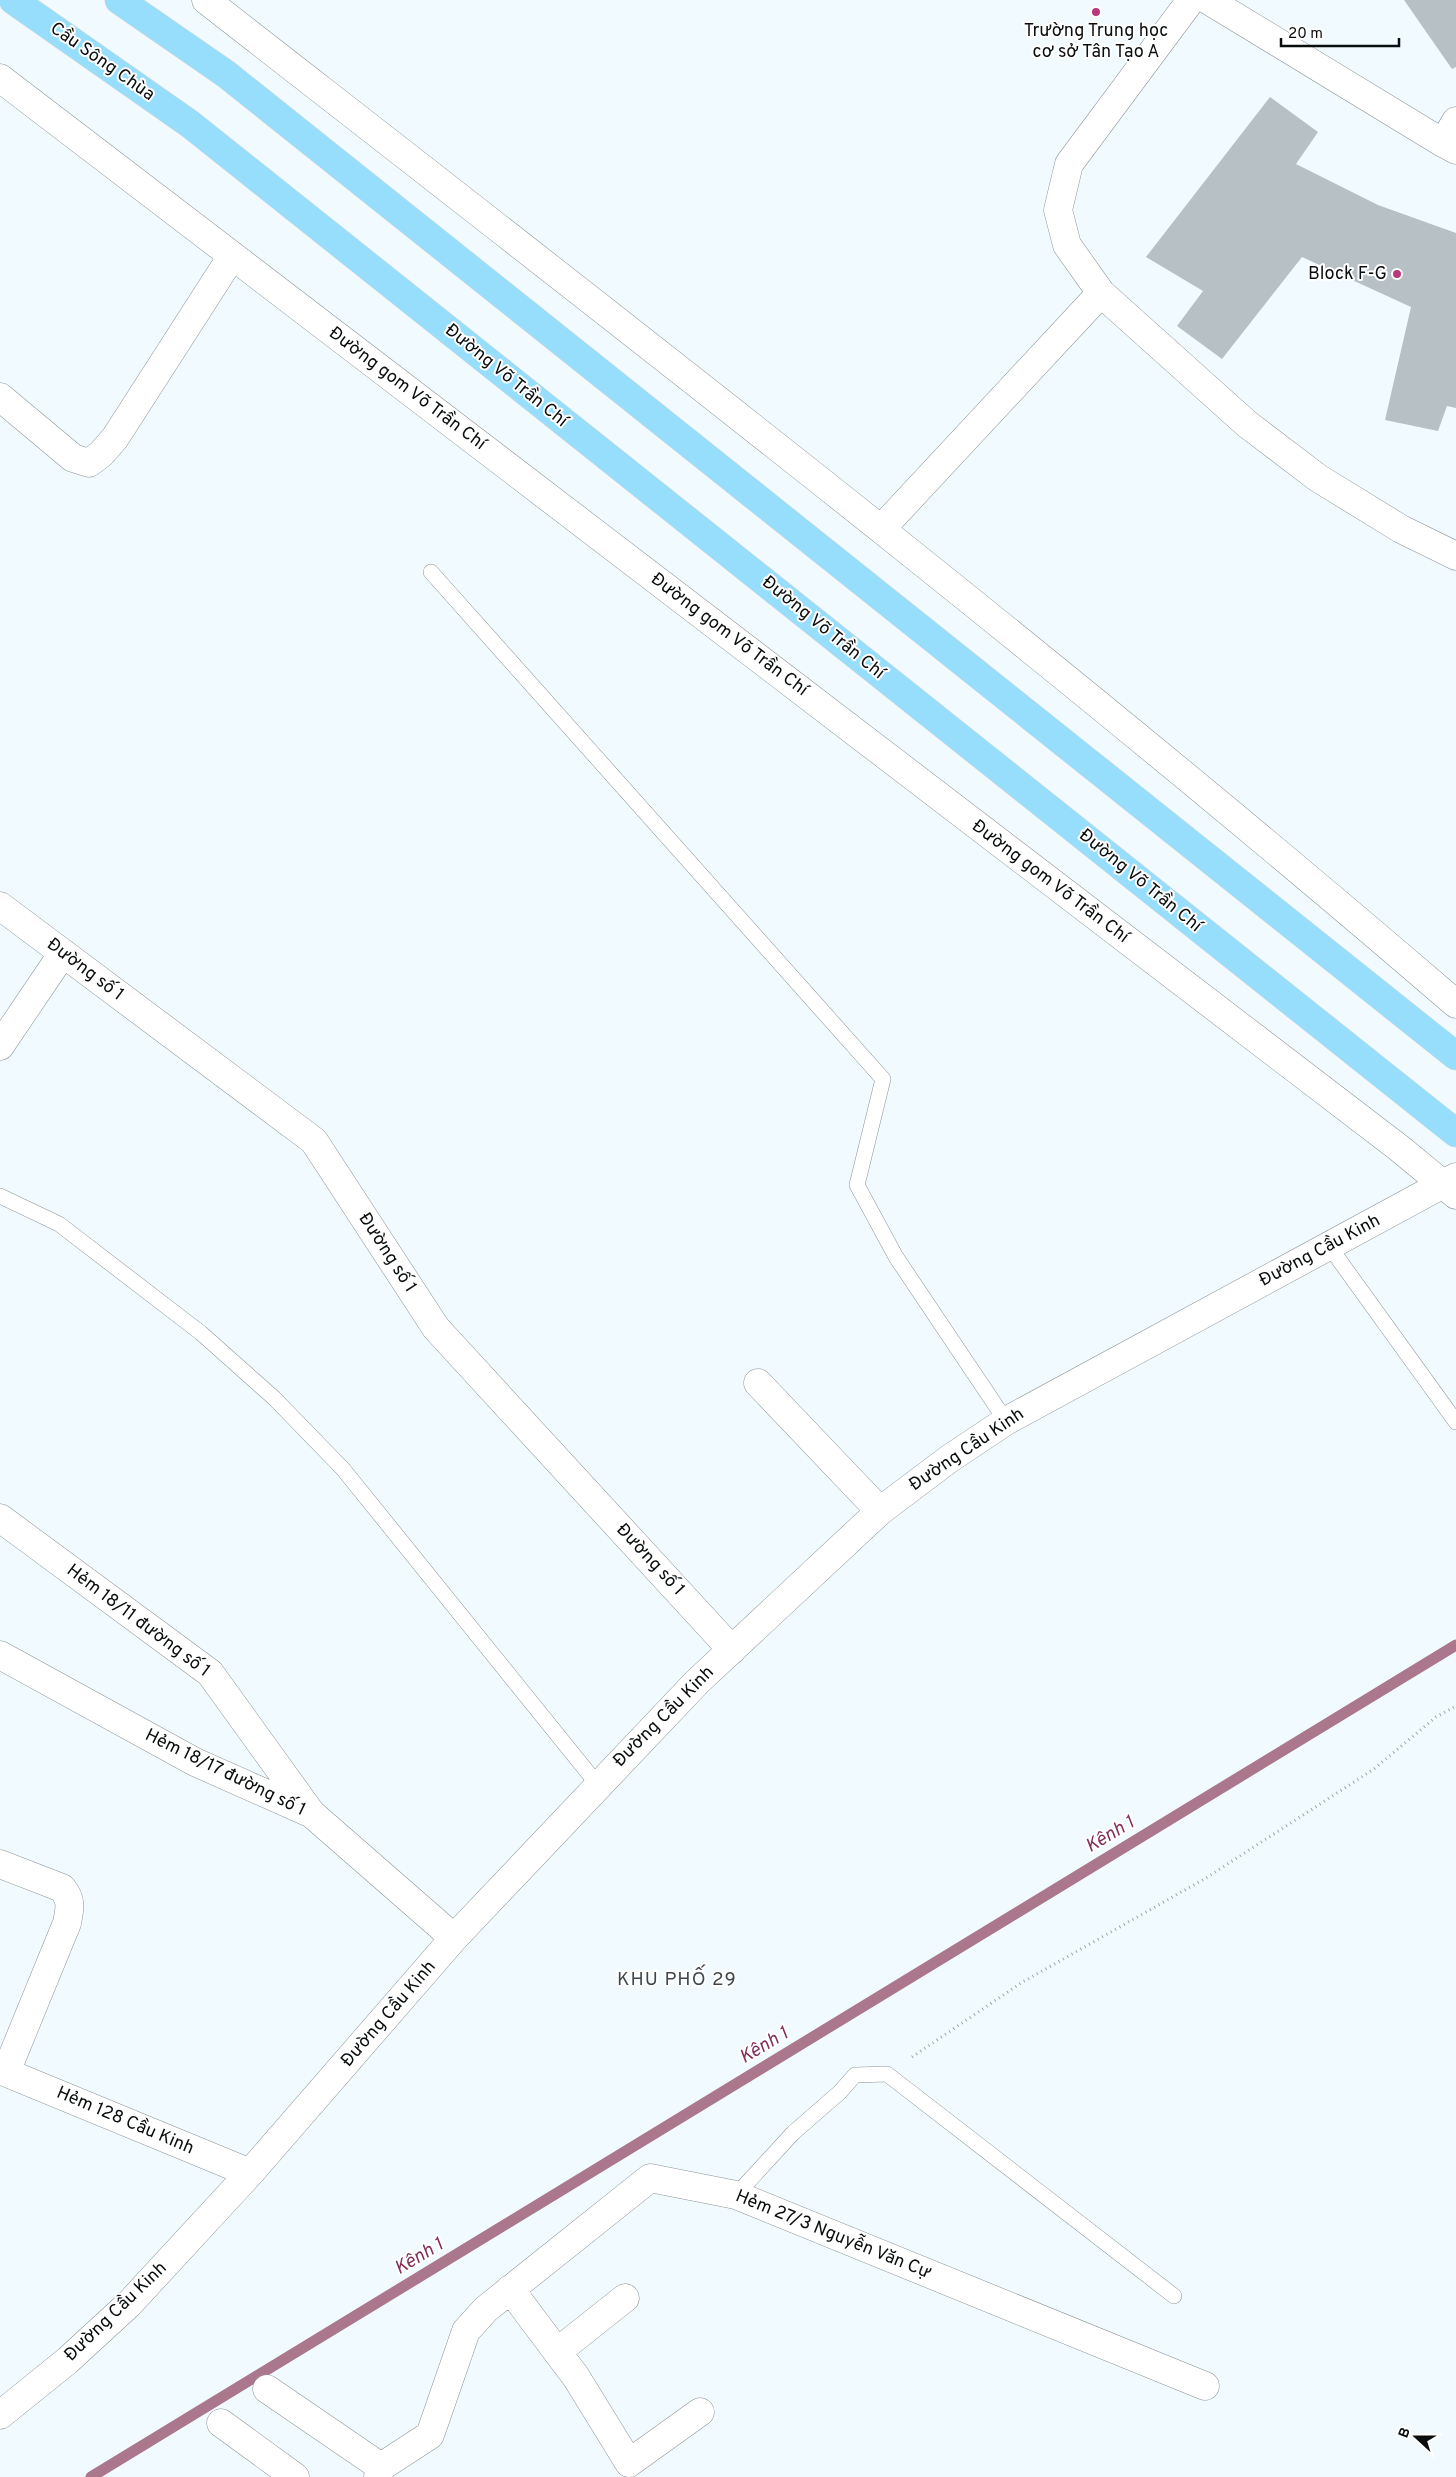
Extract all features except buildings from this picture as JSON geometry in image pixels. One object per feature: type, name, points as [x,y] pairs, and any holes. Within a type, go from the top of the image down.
[{"type":"highway","name":"Cầu Sông Chùa","points":[[13,0],[190,124]]},
{"type":"highway","points":[[119,0],[226,74],[1456,1056]]},
{"type":"highway","name":"Đường Võ Trần Chí","points":[[190,124],[1456,1133]]},
{"type":"street","points":[[206,0],[882,528],[1293,864],[1456,1004]]},
{"type":"street","points":[[1191,0],[1069,164],[1058,210],[1066,245],[1101,293],[1246,424],[1318,478],[1402,529],[1456,556]]},
{"type":"street","points":[[1208,0],[1452,138]]},
{"type":"street","name":"Đường gom Võ Trần Chí","points":[[0,78],[1400,1148],[1452,1185]]},
{"type":"street","points":[[0,397],[73,458],[89,463],[101,454],[115,438],[232,256]]},
{"type":"street","points":[[882,528],[1101,293]]},
{"type":"street","name":"Đường số 1","points":[[0,906],[314,1141],[436,1328],[732,1650]]},
{"type":"street","points":[[0,1046],[63,953]]},
{"type":"street","name":"Đường Cầu Kinh","points":[[0,2415],[67,2361],[129,2304],[250,2173],[454,1938],[598,1785],[732,1650],[880,1511],[949,1459],[1006,1421],[1328,1246],[1452,1185]]},
{"type":"street","points":[[758,1383],[880,1511]]},
{"type":"street","name":"Hẻm 18/11 đường số 1","points":[[0,1518],[210,1673],[312,1814]]},
{"type":"street","name":"Hẻm 18/17 đường số 1","points":[[0,1655],[195,1762],[312,1814],[454,1938]]},
{"type":"street","points":[[0,1864],[62,1888],[70,1896],[67,1923],[3,2071]]},
{"type":"street","name":"Hẻm 128 Cầu Kinh","points":[[3,2071],[250,2173]]},
{"type":"street","name":"Hẻm 27/3 Nguyễn Văn Cự","points":[[380,2472],[430,2434],[466,2331],[486,2309],[650,2178],[736,2195],[1205,2386]]},
{"type":"street","points":[[510,2289],[576,2377],[628,2463],[700,2412]]},
{"type":"street","points":[[557,2352],[624,2298]]},
{"type":"street","points":[[267,2389],[380,2472]]},
{"type":"street","points":[[221,2423],[295,2477]]},
{"type":"lane","points":[[431,572],[883,1079],[857,1185],[896,1257],[1006,1421]]},
{"type":"lane","points":[[0,1196],[59,1224],[202,1333],[274,1398],[343,1469],[598,1785]]},
{"type":"lane","points":[[1328,1246],[1456,1422]]},
{"type":"lane","points":[[736,2195],[793,2133],[840,2092],[855,2075],[887,2074],[1174,2296]]},
{"type":"path","points":[[887,2074],[1021,1983],[1206,1878],[1374,1769],[1436,1717],[1456,1706]]},
{"type":"waterway","name":"Kênh 1","points":[[91,2477],[1456,1645]]},
{"type":"place","name":"Trường Trung học cơ sở Tân Tạo A","points":[[1096,12]]},
{"type":"place","name":"Block F-G","points":[[1397,274]]},
{"type":"district","name":"KHU PHỐ 29","points":[[677,1980]]}]
